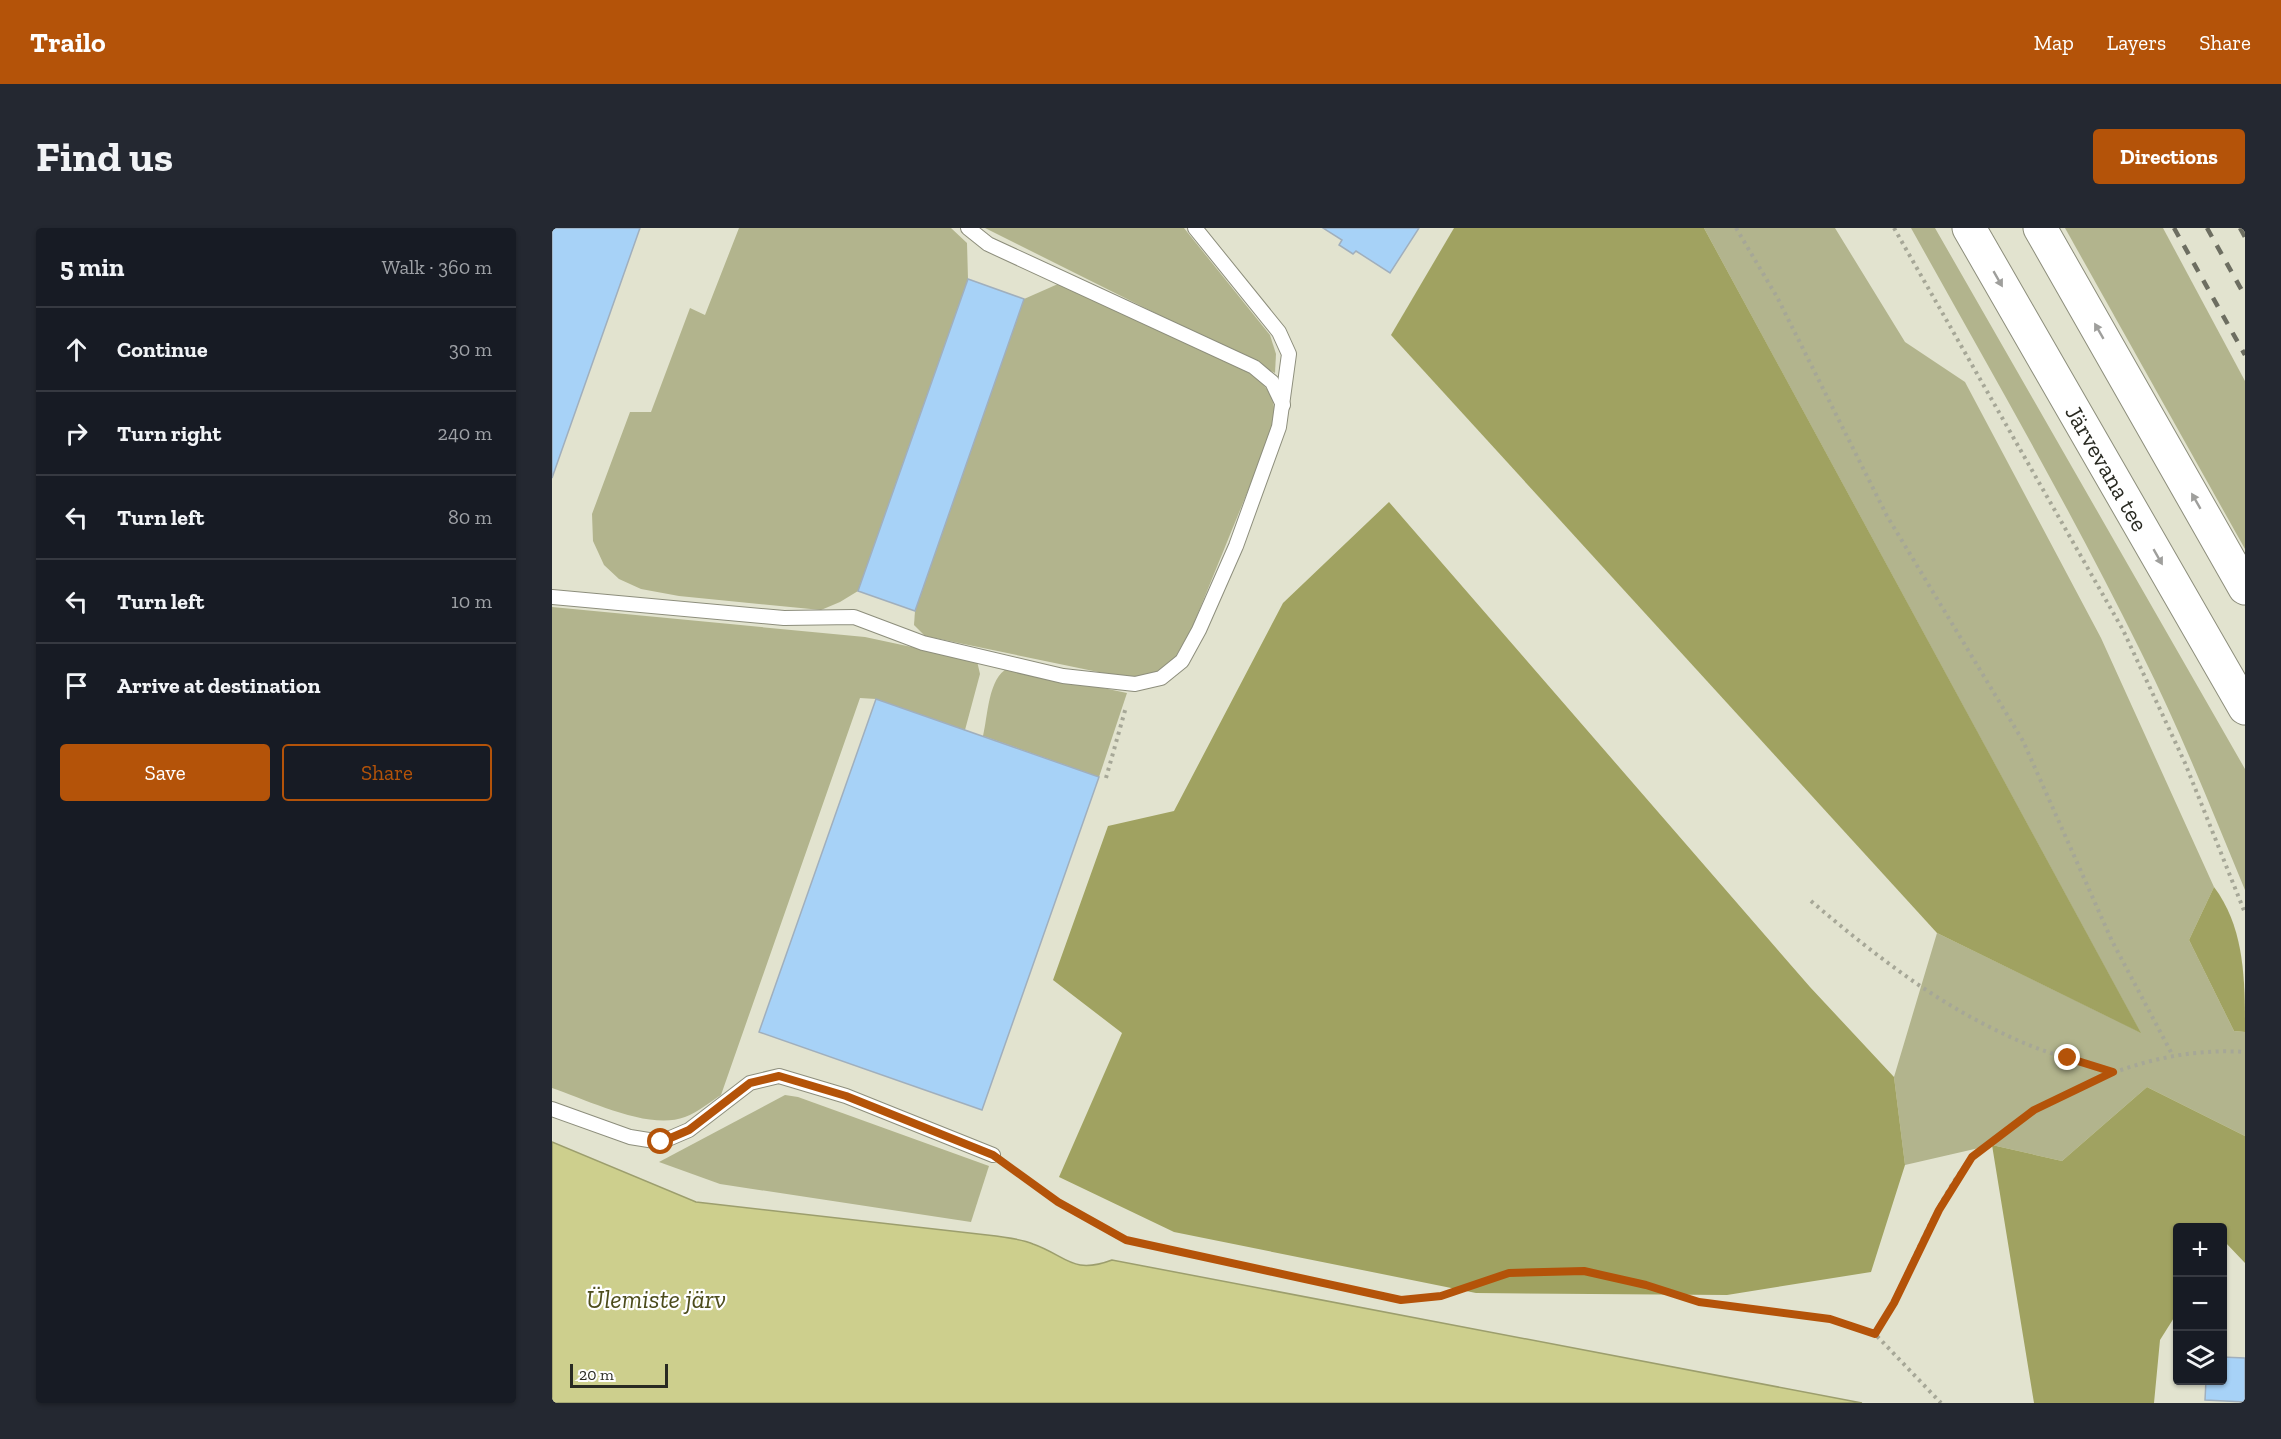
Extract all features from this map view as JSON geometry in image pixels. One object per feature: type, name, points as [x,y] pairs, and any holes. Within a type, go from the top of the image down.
[{"type":"main road","name":"Järvevana tee","points":[[1969,228],[2245,708]]},
{"type":"main road","points":[[2040,228],[2245,588]]},
{"type":"lane","points":[[968,228],[988,244],[1254,367],[1272,382],[1283,405]]},
{"type":"lane","points":[[552,597],[773,617],[854,617],[923,643],[1062,676],[1135,684],[1161,678],[1182,661],[1199,630],[1236,546],[1279,428],[1289,354],[1279,332],[1195,228]]},
{"type":"lane","points":[[552,1109],[630,1137],[661,1142],[689,1130],[750,1083],[779,1076],[846,1096],[993,1155]]},
{"type":"path","points":[[1736,228],[1777,297],[1887,516],[2023,741],[2112,942],[2173,1056]]},
{"type":"path","points":[[1894,228],[2123,630],[2185,763],[2245,913]]},
{"type":"path","points":[[1106,778],[1128,700]]},
{"type":"path","points":[[1811,901],[1870,951],[1958,1011],[2006,1035],[2113,1072]]},
{"type":"path","points":[[1875,1334],[1894,1303],[1939,1210],[1972,1157],[2034,1110],[2113,1072],[2153,1059],[2221,1051],[2245,1052]]},
{"type":"path","points":[[993,1155],[1058,1202],[1126,1240],[1401,1300],[1441,1296],[1509,1273],[1584,1271],[1646,1285],[1699,1302],[1830,1319],[1875,1334],[1941,1403]]},
{"type":"shaded area","points":[[739,228],[951,228],[967,243],[968,279],[858,591],[821,610],[679,596],[641,589],[619,579],[604,565],[593,541],[592,514],[630,412],[651,412],[690,308],[705,315]]},
{"type":"shaded area","points":[[985,228],[1184,228],[1270,335],[1276,354],[1275,373]]},
{"type":"shaded area","points":[[1454,228],[1704,228],[2141,1033],[1937,933],[1391,335]]},
{"type":"shaded area","points":[[1704,228],[1835,228],[1905,342],[1965,382],[2101,638],[2214,887],[2189,940],[2234,1031],[2245,1032],[2245,1136],[2147,1087],[2062,1161],[1992,1145],[1905,1165],[1894,1077],[1937,933],[2140,1032]]},
{"type":"shaded area","points":[[1911,228],[1935,228],[2245,769],[2245,890],[2169,711],[2114,598],[2029,438]]},
{"type":"shaded area","points":[[2065,228],[2163,228],[2245,381],[2245,549]]},
{"type":"shaded area","points":[[1058,284],[1253,374],[1266,388],[1273,401],[1274,415],[1271,434],[1192,628],[1176,656],[1156,675],[1132,679],[925,636],[914,625],[915,611],[1024,299]]},
{"type":"shaded area","points":[[1389,502],[1810,987],[1894,1077],[1905,1165],[1871,1272],[1727,1295],[1476,1293],[1174,1232],[1059,1177],[1122,1033],[1053,980],[1108,826],[1174,811],[1283,603]]},
{"type":"shaded area","points":[[552,607],[865,637],[977,661],[980,674],[965,730],[876,699],[860,698],[721,1095],[685,1117],[654,1120],[637,1117],[552,1088]]},
{"type":"shaded area","points":[[1008,668],[1127,693],[1099,777],[983,736],[996,680]]},
{"type":"shaded area","points":[[2214,887],[2232,920],[2237,937],[2245,994],[2245,1032],[2234,1031],[2189,940]]},
{"type":"shaded area","points":[[2147,1087],[2245,1136],[2245,1263],[2227,1244],[2227,1223],[2173,1223],[2173,1319],[2160,1340],[2154,1403],[2034,1403],[1992,1145],[2062,1161]]},
{"type":"shaded area","points":[[785,1095],[798,1097],[989,1166],[971,1222],[720,1184],[659,1162]]},
{"type":"water","name":"Ülemiste järv","points":[[552,1142],[696,1202],[1015,1239],[1033,1244],[1078,1265],[1088,1266],[1112,1260],[1862,1403],[552,1403]]},
{"type":"building","points":[[552,228],[640,228],[552,478]]},
{"type":"building","points":[[1323,228],[1419,228],[1390,273],[1356,251],[1353,254],[1339,245],[1342,240]]},
{"type":"building","points":[[968,279],[1024,299],[915,611],[858,591]]},
{"type":"building","points":[[876,699],[1099,777],[982,1110],[759,1032]]},
{"type":"building","points":[[2227,1357],[2245,1358],[2245,1402],[2205,1400],[2206,1385],[2227,1385]]},
{"type":"railway","points":[[2174,228],[2245,355]]},
{"type":"railway","points":[[2207,228],[2245,296]]},
{"type":"railway","points":[[2240,228],[2245,237]]},
{"type":"route","points":[[661,1142],[689,1130],[750,1083],[779,1076],[846,1096],[993,1155],[1058,1202],[1126,1240],[1401,1300],[1441,1296],[1509,1273],[1584,1271],[1646,1285],[1699,1302],[1777,1314],[1830,1319],[1875,1334],[1894,1303],[1939,1210],[1972,1157],[2034,1110],[2113,1072],[2068,1058]]}]
